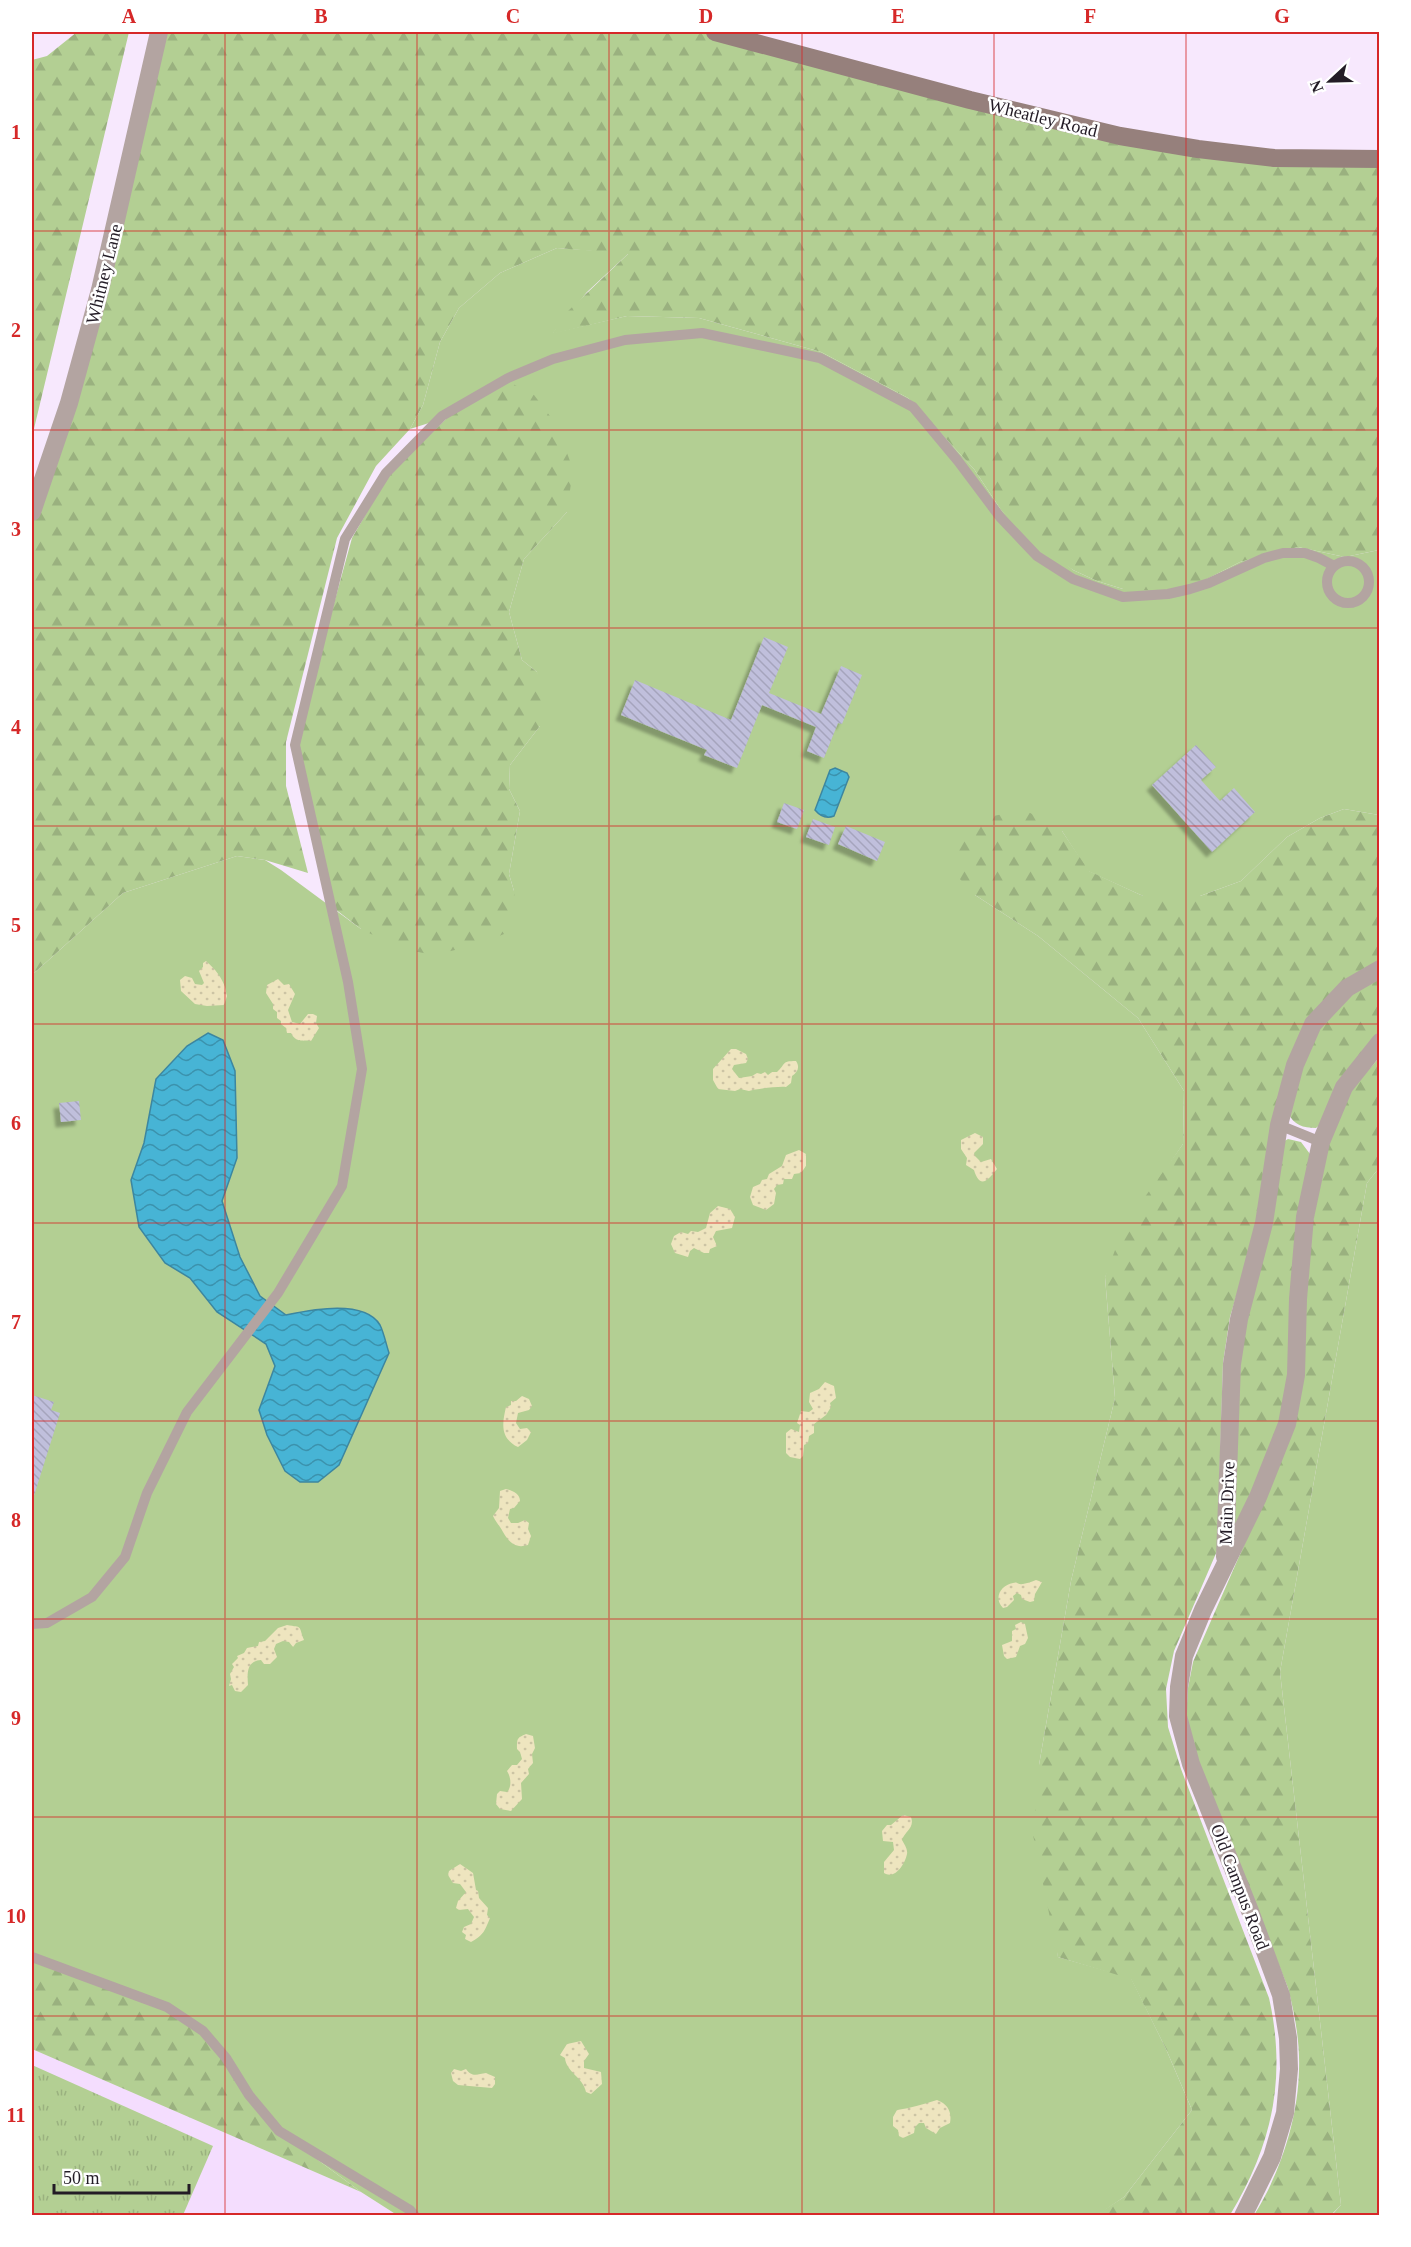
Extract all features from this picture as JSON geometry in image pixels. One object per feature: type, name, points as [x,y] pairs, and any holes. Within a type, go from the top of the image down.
[{"type":"main road","name":"Wheatley Road","points":[[715,32],[970,100],[1120,136],[1198,149],[1274,158],[1380,159]]},
{"type":"street","name":"Whitney Lane","points":[[32,512],[69,403],[100,290],[159,32]]},
{"type":"street","name":"Main Drive","points":[[1225,1562],[1232,1364],[1239,1319],[1264,1223],[1279,1125],[1294,1065],[1313,1024],[1347,988],[1380,969]]},
{"type":"street","name":"Main Drive","points":[[1225,1562],[1258,1497],[1287,1424],[1296,1376],[1298,1299],[1305,1217],[1321,1142],[1344,1087],[1380,1042]]},
{"type":"street","name":"Old Campus Road","points":[[1225,1562],[1184,1656],[1179,1687],[1178,1716],[1191,1764],[1281,1995],[1288,2038],[1289,2069],[1285,2113],[1272,2157],[1243,2216]]},
{"type":"lane","points":[[32,1624],[47,1623],[92,1596],[125,1557],[147,1493],[187,1412],[278,1293],[342,1186],[362,1069],[348,982],[295,745],[345,539],[386,472],[442,416],[508,378],[553,359],[625,340],[702,333],[820,358],[913,407],[1000,517],[1037,556],[1074,579],[1124,597],[1168,594],[1209,583],[1264,558],[1282,553],[1305,553],[1334,566],[1347,561],[1360,565],[1369,576],[1369,584],[1364,597],[1352,603],[1339,602],[1333,597],[1327,585],[1329,572],[1334,566]]},
{"type":"lane","points":[[1279,1125],[1321,1142]]},
{"type":"lane","points":[[32,1957],[167,2007],[203,2031],[226,2058],[249,2095],[279,2132],[410,2210],[415,2216]]},
{"type":"shaded area","points":[[32,2049],[361,2192],[397,2215],[32,2215]]},
{"type":"green space","points":[[77,32],[129,32],[32,437],[32,60],[47,56]]},
{"type":"green space","points":[[165,32],[717,32],[1120,136],[1379,159],[1379,550],[1345,557],[1298,547],[1240,562],[1207,579],[1166,591],[1123,589],[1097,581],[1073,570],[1039,546],[1001,510],[974,469],[908,398],[821,352],[699,318],[627,316],[552,334],[568,311],[628,254],[557,248],[500,273],[459,308],[440,342],[423,405],[410,429],[376,466],[337,538],[286,742],[286,786],[308,873],[265,860],[237,856],[123,893],[32,975],[32,512]]},
{"type":"green space","points":[[557,248],[629,253],[587,292],[553,333],[627,316],[699,318],[821,352],[908,398],[974,469],[1001,510],[1073,570],[1097,581],[1123,589],[1207,579],[1240,562],[1298,547],[1345,557],[1379,550],[1379,815],[1344,809],[1320,818],[1287,837],[1241,881],[1200,896],[1143,896],[1088,871],[1062,831],[975,895],[1038,936],[1138,1018],[1184,1091],[1183,1144],[1160,1178],[1105,1277],[1115,1398],[1071,1581],[1039,1765],[1058,1957],[1131,1978],[1166,2049],[1192,2110],[1124,2197],[1096,2216],[397,2215],[361,2192],[279,2131],[32,1957],[32,975],[123,893],[237,856],[265,860],[361,929],[514,891],[509,874],[520,811],[509,789],[510,765],[540,726],[537,672],[522,660],[509,612],[524,559],[567,512],[448,417],[410,429],[423,405],[440,342],[459,308],[500,273]]},
{"type":"green space","points":[[513,384],[534,395],[556,424],[573,469],[567,512],[524,559],[509,612],[522,660],[537,672],[548,701],[540,726],[510,765],[509,789],[520,811],[509,874],[514,891],[516,915],[504,934],[477,945],[433,955],[399,948],[361,929],[335,909],[295,745],[352,538],[389,474],[448,417]]},
{"type":"green space","points":[[1344,809],[1379,815],[1379,960],[1309,1017],[1254,1237],[1230,1317],[1223,1363],[1217,1551],[1174,1651],[1166,1689],[1168,1727],[1181,1769],[1269,1998],[1276,2056],[1276,2084],[1272,2111],[1266,2137],[1256,2163],[1230,2215],[1096,2215],[1124,2197],[1192,2110],[1166,2049],[1131,1979],[1058,1957],[1033,1835],[1039,1765],[1071,1581],[1115,1398],[1105,1277],[1124,1226],[1183,1144],[1184,1091],[1138,1018],[1038,936],[975,895],[957,876],[950,849],[961,834],[988,817],[1025,810],[1062,831],[1089,871],[1143,896],[1200,896],[1241,881],[1287,837],[1320,818]]},
{"type":"green space","points":[[1379,973],[1379,1036],[1321,1124],[1316,1128],[1299,1125],[1288,1113],[1313,1037],[1348,991]]},
{"type":"green space","points":[[1379,1058],[1379,1168],[1367,1183],[1280,1672],[1341,2205],[1331,2215],[1254,2215],[1272,2182],[1291,2127],[1298,2089],[1298,2039],[1288,1988],[1200,1765],[1186,1719],[1188,1688],[1193,1662],[1265,1497],[1286,1442],[1309,1244],[1327,1140],[1348,1093]]},
{"type":"green space","points":[[1288,1139],[1301,1142],[1310,1154],[1288,1397],[1281,1424],[1230,1543],[1242,1340],[1281,1143]]},
{"type":"green space","points":[[1379,1168],[1380,2215],[1331,2216],[1341,2205],[1280,1672],[1367,1183]]},
{"type":"green space","points":[[32,1957],[167,2007],[203,2031],[279,2131],[361,2192],[32,2049]]},
{"type":"green space","points":[[32,2065],[213,2146],[183,2215],[38,2216],[32,2212]]},
{"type":"sand","points":[[206,961],[223,983],[227,996],[224,1005],[195,1004],[181,991],[180,980],[185,976],[192,978],[195,984],[204,983],[199,971]]},
{"type":"sand","points":[[278,979],[284,985],[289,984],[295,994],[288,1010],[292,1022],[300,1024],[308,1014],[317,1016],[316,1023],[319,1028],[311,1041],[297,1040],[291,1033],[287,1033],[286,1028],[277,1018],[277,1012],[273,1009],[273,1004],[266,993],[267,985]]},
{"type":"sand","points":[[731,1049],[746,1054],[748,1059],[746,1063],[734,1065],[732,1069],[739,1078],[765,1072],[768,1075],[777,1072],[784,1063],[788,1062],[796,1061],[798,1069],[792,1076],[791,1083],[786,1087],[749,1091],[718,1089],[713,1080],[713,1069]]},
{"type":"sand","points":[[975,1133],[983,1137],[983,1144],[974,1153],[975,1156],[981,1162],[991,1159],[997,1169],[984,1181],[979,1180],[974,1170],[966,1165],[967,1158],[961,1149],[961,1140]]},
{"type":"sand","points":[[799,1150],[806,1154],[806,1166],[801,1173],[794,1174],[792,1179],[784,1179],[783,1184],[777,1185],[774,1189],[776,1193],[774,1204],[766,1210],[753,1205],[750,1197],[753,1187],[782,1166],[786,1155]]},
{"type":"sand","points":[[718,1206],[730,1209],[735,1217],[732,1228],[716,1231],[713,1237],[717,1246],[710,1249],[709,1253],[694,1248],[688,1257],[675,1253],[671,1244],[674,1236],[681,1232],[688,1234],[691,1231],[698,1232],[706,1228],[710,1213]]},
{"type":"sand","points":[[825,1382],[834,1386],[836,1398],[830,1403],[831,1407],[826,1415],[814,1424],[814,1433],[809,1436],[808,1443],[804,1445],[803,1456],[800,1459],[790,1457],[786,1453],[786,1433],[791,1429],[799,1432],[800,1425],[797,1423],[801,1411],[809,1412],[813,1409],[809,1402],[810,1393],[819,1389]]},
{"type":"sand","points":[[522,1396],[529,1399],[532,1406],[529,1410],[518,1413],[516,1423],[520,1429],[527,1428],[531,1432],[527,1440],[518,1447],[505,1435],[504,1419],[506,1407],[511,1405],[511,1401],[516,1401]]},
{"type":"sand","points":[[506,1489],[519,1496],[520,1501],[510,1509],[508,1518],[511,1523],[525,1520],[529,1523],[528,1529],[531,1536],[528,1545],[519,1546],[510,1542],[493,1516],[499,1508],[500,1491]]},
{"type":"sand","points":[[1036,1580],[1042,1582],[1034,1601],[1022,1599],[1017,1593],[1013,1596],[1014,1600],[1003,1608],[999,1596],[1005,1586]]},
{"type":"sand","points":[[1021,1622],[1025,1624],[1028,1638],[1025,1644],[1020,1646],[1016,1657],[1007,1659],[1004,1656],[1002,1645],[1012,1641],[1012,1631],[1016,1629],[1015,1625]]},
{"type":"sand","points":[[287,1625],[299,1628],[304,1640],[293,1647],[289,1642],[283,1641],[276,1644],[274,1649],[277,1657],[270,1664],[264,1664],[261,1660],[253,1662],[248,1672],[248,1685],[241,1692],[235,1691],[232,1685],[229,1686],[230,1674],[234,1667],[232,1664],[238,1658],[237,1656],[244,1653],[247,1648],[258,1646],[259,1642],[265,1641],[278,1628]]},
{"type":"sand","points":[[526,1734],[533,1736],[535,1748],[532,1754],[533,1763],[528,1769],[529,1774],[521,1783],[522,1799],[511,1811],[500,1809],[496,1804],[497,1794],[500,1791],[509,1790],[510,1782],[507,1771],[522,1759],[517,1749],[517,1740]]},
{"type":"sand","points":[[903,1815],[911,1817],[912,1821],[911,1827],[902,1840],[907,1854],[899,1870],[888,1875],[884,1873],[884,1862],[894,1850],[893,1842],[883,1841],[882,1831]]},
{"type":"sand","points":[[460,1864],[473,1873],[479,1898],[488,1908],[487,1915],[490,1918],[484,1932],[471,1942],[465,1939],[466,1935],[462,1932],[464,1927],[471,1924],[474,1917],[468,1909],[456,1908],[458,1901],[466,1892],[460,1884],[453,1883],[448,1875],[449,1871]]},
{"type":"sand","points":[[581,2041],[589,2054],[584,2061],[584,2068],[601,2072],[602,2084],[591,2094],[586,2092],[582,2082],[568,2067],[565,2058],[560,2055],[567,2044]]},
{"type":"sand","points":[[454,2069],[461,2071],[466,2069],[478,2075],[486,2073],[495,2077],[495,2084],[492,2088],[458,2085],[453,2081],[451,2073]]},
{"type":"sand","points":[[937,2100],[948,2109],[950,2123],[940,2128],[936,2134],[926,2128],[924,2123],[919,2123],[914,2133],[903,2138],[899,2136],[898,2130],[893,2126],[893,2117],[897,2110]]},
{"type":"water","points":[[835,768],[847,773],[849,777],[834,816],[826,817],[815,810],[830,770]]},
{"type":"water","points":[[208,1033],[223,1040],[235,1071],[237,1158],[222,1201],[240,1257],[260,1296],[286,1315],[336,1308],[362,1312],[372,1317],[380,1325],[389,1353],[339,1465],[318,1482],[300,1482],[285,1471],[267,1435],[259,1410],[275,1366],[266,1344],[217,1312],[190,1278],[165,1263],[139,1227],[131,1180],[144,1143],[156,1079],[187,1046]]},
{"type":"building","points":[[764,637],[788,647],[769,693],[821,714],[841,666],[862,675],[842,724],[838,723],[824,758],[807,751],[816,727],[762,705],[737,768],[704,755],[707,750],[621,715],[635,680],[731,720]]},
{"type":"building","points":[[1196,745],[1216,767],[1201,780],[1220,801],[1234,788],[1255,812],[1212,852],[1152,785]]},
{"type":"building","points":[[784,803],[804,810],[797,829],[777,822]]},
{"type":"building","points":[[813,819],[835,827],[829,845],[806,837]]},
{"type":"building","points":[[846,826],[885,842],[877,861],[838,844]]},
{"type":"building","points":[[79,1101],[81,1120],[61,1122],[59,1103]]},
{"type":"building","points":[[32,1395],[54,1402],[51,1410],[60,1413],[32,1502]]}]
